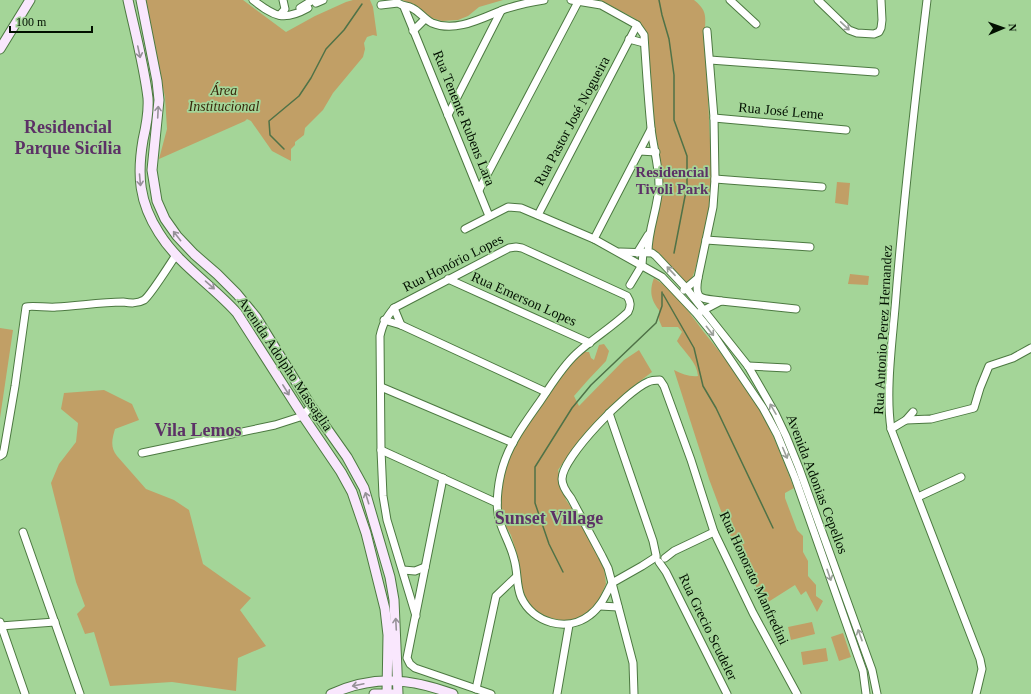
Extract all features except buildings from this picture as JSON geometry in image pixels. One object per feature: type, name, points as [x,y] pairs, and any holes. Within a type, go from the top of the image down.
[{"type":"main road","points":[[0,49],[30,0]]},
{"type":"main road","name":"Avenida Adolpho Massaglia","points":[[128,0],[148,99],[147,117],[140,163],[140,181],[145,207],[159,234],[176,255],[185,265],[218,293],[237,313],[341,472],[352,492],[385,609],[388,635],[388,693]]},
{"type":"main road","name":"Avenida Adolpho Massaglia","points":[[140,0],[157,81],[159,100],[152,170],[157,201],[165,219],[177,236],[237,294],[256,317],[311,406],[347,457],[364,488],[390,577],[394,600],[398,663],[398,694]]},
{"type":"main road","points":[[185,265],[194,254]]},
{"type":"main road","points":[[398,663],[404,675],[418,683]]},
{"type":"main road","points":[[331,694],[352,686],[387,681],[418,683],[432,686],[453,694]]},
{"type":"main road","points":[[374,694],[398,694]]},
{"type":"street","points":[[253,0],[271,13],[280,15],[293,15],[308,8]]},
{"type":"street","points":[[280,15],[285,9],[283,0]]},
{"type":"street","points":[[381,5],[398,3],[404,7],[412,8],[432,23],[447,27],[462,25],[527,2],[544,0]]},
{"type":"street","points":[[571,0],[579,0],[601,5],[637,25],[644,35],[651,129],[656,152],[659,186],[656,213],[642,252],[642,265],[630,285]]},
{"type":"street","points":[[479,190],[579,0]]},
{"type":"street","points":[[730,0],[756,24]]},
{"type":"street","points":[[818,0],[852,32],[874,34],[881,28],[881,0]]},
{"type":"street","name":"Rua Antonio Perez Hernandez","points":[[927,0],[903,209],[891,365],[889,416],[891,429],[980,659],[982,669],[976,694]]},
{"type":"street","points":[[293,15],[301,7],[318,1]]},
{"type":"street","name":"Rua Tenente Rubens Lara","points":[[404,7],[490,216]]},
{"type":"street","points":[[448,115],[501,11]]},
{"type":"street","points":[[414,31],[425,19]]},
{"type":"street","name":"Rua Pastor José Nogueira","points":[[538,215],[637,25]]},
{"type":"street","points":[[707,31],[714,118],[715,179],[713,207],[696,291],[698,296],[701,298],[796,309]]},
{"type":"street","points":[[629,39],[644,43]]},
{"type":"street","points":[[710,60],[875,72]]},
{"type":"street","name":"Rua José Leme","points":[[714,118],[846,130]]},
{"type":"street","points":[[594,239],[651,129]]},
{"type":"street","points":[[144,135],[156,136]]},
{"type":"street","points":[[640,151],[656,152]]},
{"type":"street","points":[[715,179],[822,187]]},
{"type":"street","name":"Avenida Adonias Cepellos","points":[[464,229],[508,207],[521,208],[594,239],[642,265],[662,277],[696,313],[713,334],[764,408],[777,434],[800,492],[863,671],[866,694]]},
{"type":"street","points":[[642,252],[648,235]]},
{"type":"street","points":[[706,240],[810,247]]},
{"type":"street","name":"Rua Honório Lopes","points":[[384,320],[394,308],[509,248],[516,247],[522,248],[627,296],[631,302],[628,312],[590,343]]},
{"type":"street","points":[[618,252],[642,252]]},
{"type":"street","name":"Avenida Adonias Cepellos","points":[[642,252],[656,256],[686,288],[748,366],[775,413],[799,468],[864,648],[875,682],[877,694]]},
{"type":"street","points":[[0,456],[3,454],[4,450],[14,393],[26,307],[44,308],[92,303],[135,303],[142,301],[149,296],[176,255]]},
{"type":"street","points":[[679,295],[698,278]]},
{"type":"street","name":"Rua Emerson Lopes","points":[[448,279],[590,343]]},
{"type":"street","points":[[696,313],[721,301]]},
{"type":"street","points":[[394,308],[401,325]]},
{"type":"street","points":[[416,616],[387,520],[383,496],[380,336],[384,320],[401,325],[546,392]]},
{"type":"street","points":[[590,343],[576,354],[564,367],[518,433],[505,460],[499,485],[497,510],[500,523],[515,560],[518,589],[529,610],[542,619],[556,624],[569,625],[578,622],[590,615],[600,606],[612,583],[642,566],[714,532]]},
{"type":"street","points":[[906,420],[931,419],[974,408],[980,388],[990,366],[1013,358],[1031,348]]},
{"type":"street","points":[[748,366],[787,368]]},
{"type":"street","name":"Rua Honorato Manfredini","points":[[609,413],[646,382],[660,380],[664,386],[686,445],[714,532],[753,613],[798,694]]},
{"type":"street","points":[[381,387],[514,443]]},
{"type":"street","points":[[142,453],[275,425],[303,416],[311,406]]},
{"type":"street","points":[[891,429],[906,420],[913,412]]},
{"type":"street","points":[[634,694],[634,663],[608,568],[571,498],[564,489],[562,478],[566,465],[576,450],[609,413],[660,558]]},
{"type":"street","points":[[381,450],[498,503]]},
{"type":"street","points":[[918,497],[961,477]]},
{"type":"street","points":[[443,478],[407,658],[410,664],[415,668],[492,694]]},
{"type":"street","points":[[23,532],[80,694]]},
{"type":"street","name":"Rua Grecio Scudeler","points":[[660,558],[727,694]]},
{"type":"street","points":[[403,570],[415,571],[425,567]]},
{"type":"street","points":[[476,689],[496,596],[516,577]]},
{"type":"street","points":[[600,606],[618,607]]},
{"type":"street","points":[[25,694],[0,625],[55,622]]},
{"type":"street","points":[[557,694],[569,625]]},
{"type":"street","points":[[865,682],[875,682]]},
{"type":"green space","name":"Área Institucional","points":[[144,0],[243,0],[286,32],[315,16],[346,2],[353,0],[370,0],[373,7],[377,36],[373,35],[367,37],[364,43],[365,49],[363,57],[333,93],[323,110],[305,128],[304,135],[295,142],[295,145],[291,149],[291,161],[272,151],[251,121],[247,119],[159,159],[167,129],[165,97]]},
{"type":"green space","points":[[402,0],[503,0],[479,7],[468,16],[458,20],[442,21],[432,18],[412,4]]},
{"type":"green space","points":[[600,0],[694,0],[702,8],[705,14],[710,141],[713,172],[711,208],[695,270],[688,284],[683,283],[662,256],[650,247],[658,214],[659,150],[654,127],[648,47],[643,27],[634,18]]},
{"type":"green space","points":[[837,182],[850,183],[848,205],[835,203]]},
{"type":"green space","points":[[850,274],[869,276],[868,285],[848,284]]},
{"type":"green space","points":[[654,278],[681,302],[732,367],[748,389],[768,425],[794,488],[785,493],[785,498],[797,530],[803,536],[803,552],[808,561],[808,576],[816,585],[816,596],[823,601],[817,612],[806,591],[801,595],[795,585],[765,604],[730,535],[709,479],[674,370],[686,375],[698,376],[697,371],[693,362],[677,341],[682,332],[678,327],[662,327],[659,320],[659,310],[654,303],[651,291]]},
{"type":"green space","points":[[0,328],[13,330],[0,418]]},
{"type":"green space","points":[[604,344],[609,351],[606,361],[574,396],[579,406],[624,360],[639,350],[652,372],[625,393],[600,417],[578,442],[558,470],[566,500],[598,554],[604,568],[606,584],[596,606],[577,619],[564,621],[540,614],[531,606],[523,595],[516,551],[511,535],[504,523],[500,508],[501,490],[507,460],[520,436],[570,364],[581,352],[589,352],[591,358],[594,360],[599,345]]},
{"type":"green space","points":[[104,390],[132,404],[139,420],[115,429],[112,443],[113,449],[117,456],[146,489],[174,500],[189,510],[203,564],[251,598],[240,610],[266,646],[238,658],[236,691],[172,682],[110,686],[94,632],[85,634],[77,614],[85,606],[76,582],[51,483],[59,464],[76,442],[78,423],[61,409],[64,393]]},
{"type":"green space","points":[[812,622],[815,634],[791,640],[788,627]]},
{"type":"green space","points":[[843,633],[851,657],[839,661],[831,637]]},
{"type":"green space","points":[[826,648],[828,661],[803,665],[801,652]]},
{"type":"waterway","points":[[659,0],[669,39],[674,75],[674,120],[687,156],[687,186],[674,253]]},
{"type":"waterway","points":[[284,149],[270,135],[269,121],[299,96],[311,78],[326,49],[344,30],[362,4]]},
{"type":"waterway","points":[[563,572],[549,544],[535,503],[535,467],[572,408],[591,385],[656,323],[662,306],[662,292]]},
{"type":"waterway","points":[[663,294],[694,348],[703,386],[716,408],[773,528]]},
{"type":"district","name":"Residencial Parque Sicília","points":[[68,137]]},
{"type":"district","name":"Residencial Tivoli Park","points":[[672,180]]},
{"type":"district","name":"Vila Lemos","points":[[198,430]]},
{"type":"district","name":"Sunset Village","points":[[549,518]]}]
